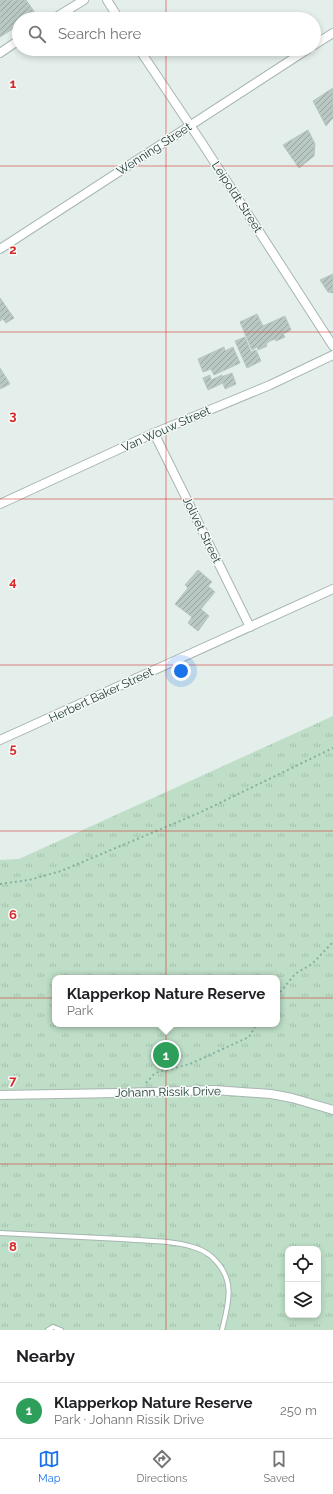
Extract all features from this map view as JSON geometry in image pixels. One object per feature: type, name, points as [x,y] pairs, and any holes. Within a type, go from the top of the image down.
[{"type":"street","points":[[64,12],[84,0]]},
{"type":"street","points":[[107,0],[115,12]]},
{"type":"street","points":[[321,41],[333,33]]},
{"type":"street","points":[[0,53],[12,45]]},
{"type":"street","name":"Leipoldt Street","points":[[144,56],[333,346]]},
{"type":"street","name":"Wenning Street","points":[[0,249],[297,56]]},
{"type":"street","name":"Van Wouw Street","points":[[0,504],[154,433],[270,384],[333,355]]},
{"type":"street","name":"Jolivet Street","points":[[154,433],[250,627]]},
{"type":"street","name":"Herbert Baker Street","points":[[0,740],[333,589]]},
{"type":"street","name":"Johann Rissik Drive","points":[[0,1095],[214,1090],[271,1094],[292,1098],[333,1110]]},
{"type":"lane","points":[[0,1233],[161,1242],[184,1244],[202,1250],[218,1264],[224,1273],[228,1285],[230,1297],[222,1330]]},
{"type":"lane","points":[[48,1330],[53,1327],[61,1330]]},
{"type":"path","points":[[0,884],[29,880],[61,871],[199,812],[333,748]]},
{"type":"path","points":[[280,992],[295,974],[312,964],[333,942]]},
{"type":"path","points":[[144,1084],[154,1073],[190,1064],[249,1037],[255,1027]]},
{"type":"green space","points":[[333,716],[333,1330],[0,1330],[0,860],[19,859]]},
{"type":"building","points":[[0,0],[26,0],[35,12],[12,12],[12,29],[0,37]]},
{"type":"building","points":[[333,88],[333,118],[326,126],[313,101]]},
{"type":"building","points":[[308,130],[315,144],[314,156],[299,168],[283,145]]},
{"type":"building","points":[[333,274],[333,293],[328,292],[320,280]]},
{"type":"building","points":[[0,298],[14,318],[6,323],[3,319],[0,321]]},
{"type":"building","points":[[257,314],[263,326],[285,316],[291,330],[283,334],[285,337],[276,341],[275,339],[270,341],[266,344],[267,346],[258,350],[257,347],[252,350],[240,322]]},
{"type":"building","points":[[245,337],[251,352],[256,350],[261,361],[247,368],[235,341]]},
{"type":"building","points":[[224,347],[225,351],[233,347],[240,363],[214,375],[211,369],[203,372],[198,359]]},
{"type":"building","points":[[0,368],[10,384],[0,389]]},
{"type":"building","points":[[232,373],[236,384],[225,389],[221,377]]},
{"type":"building","points":[[210,375],[211,380],[222,375],[223,383],[208,390],[203,378]]},
{"type":"building","points":[[198,570],[212,582],[208,586],[215,592],[201,609],[209,616],[198,631],[188,623],[192,617],[175,604],[188,588],[185,585]]},
{"type":"place","name":"Klapperkop Nature Reserve","points":[[166,1055]]}]
